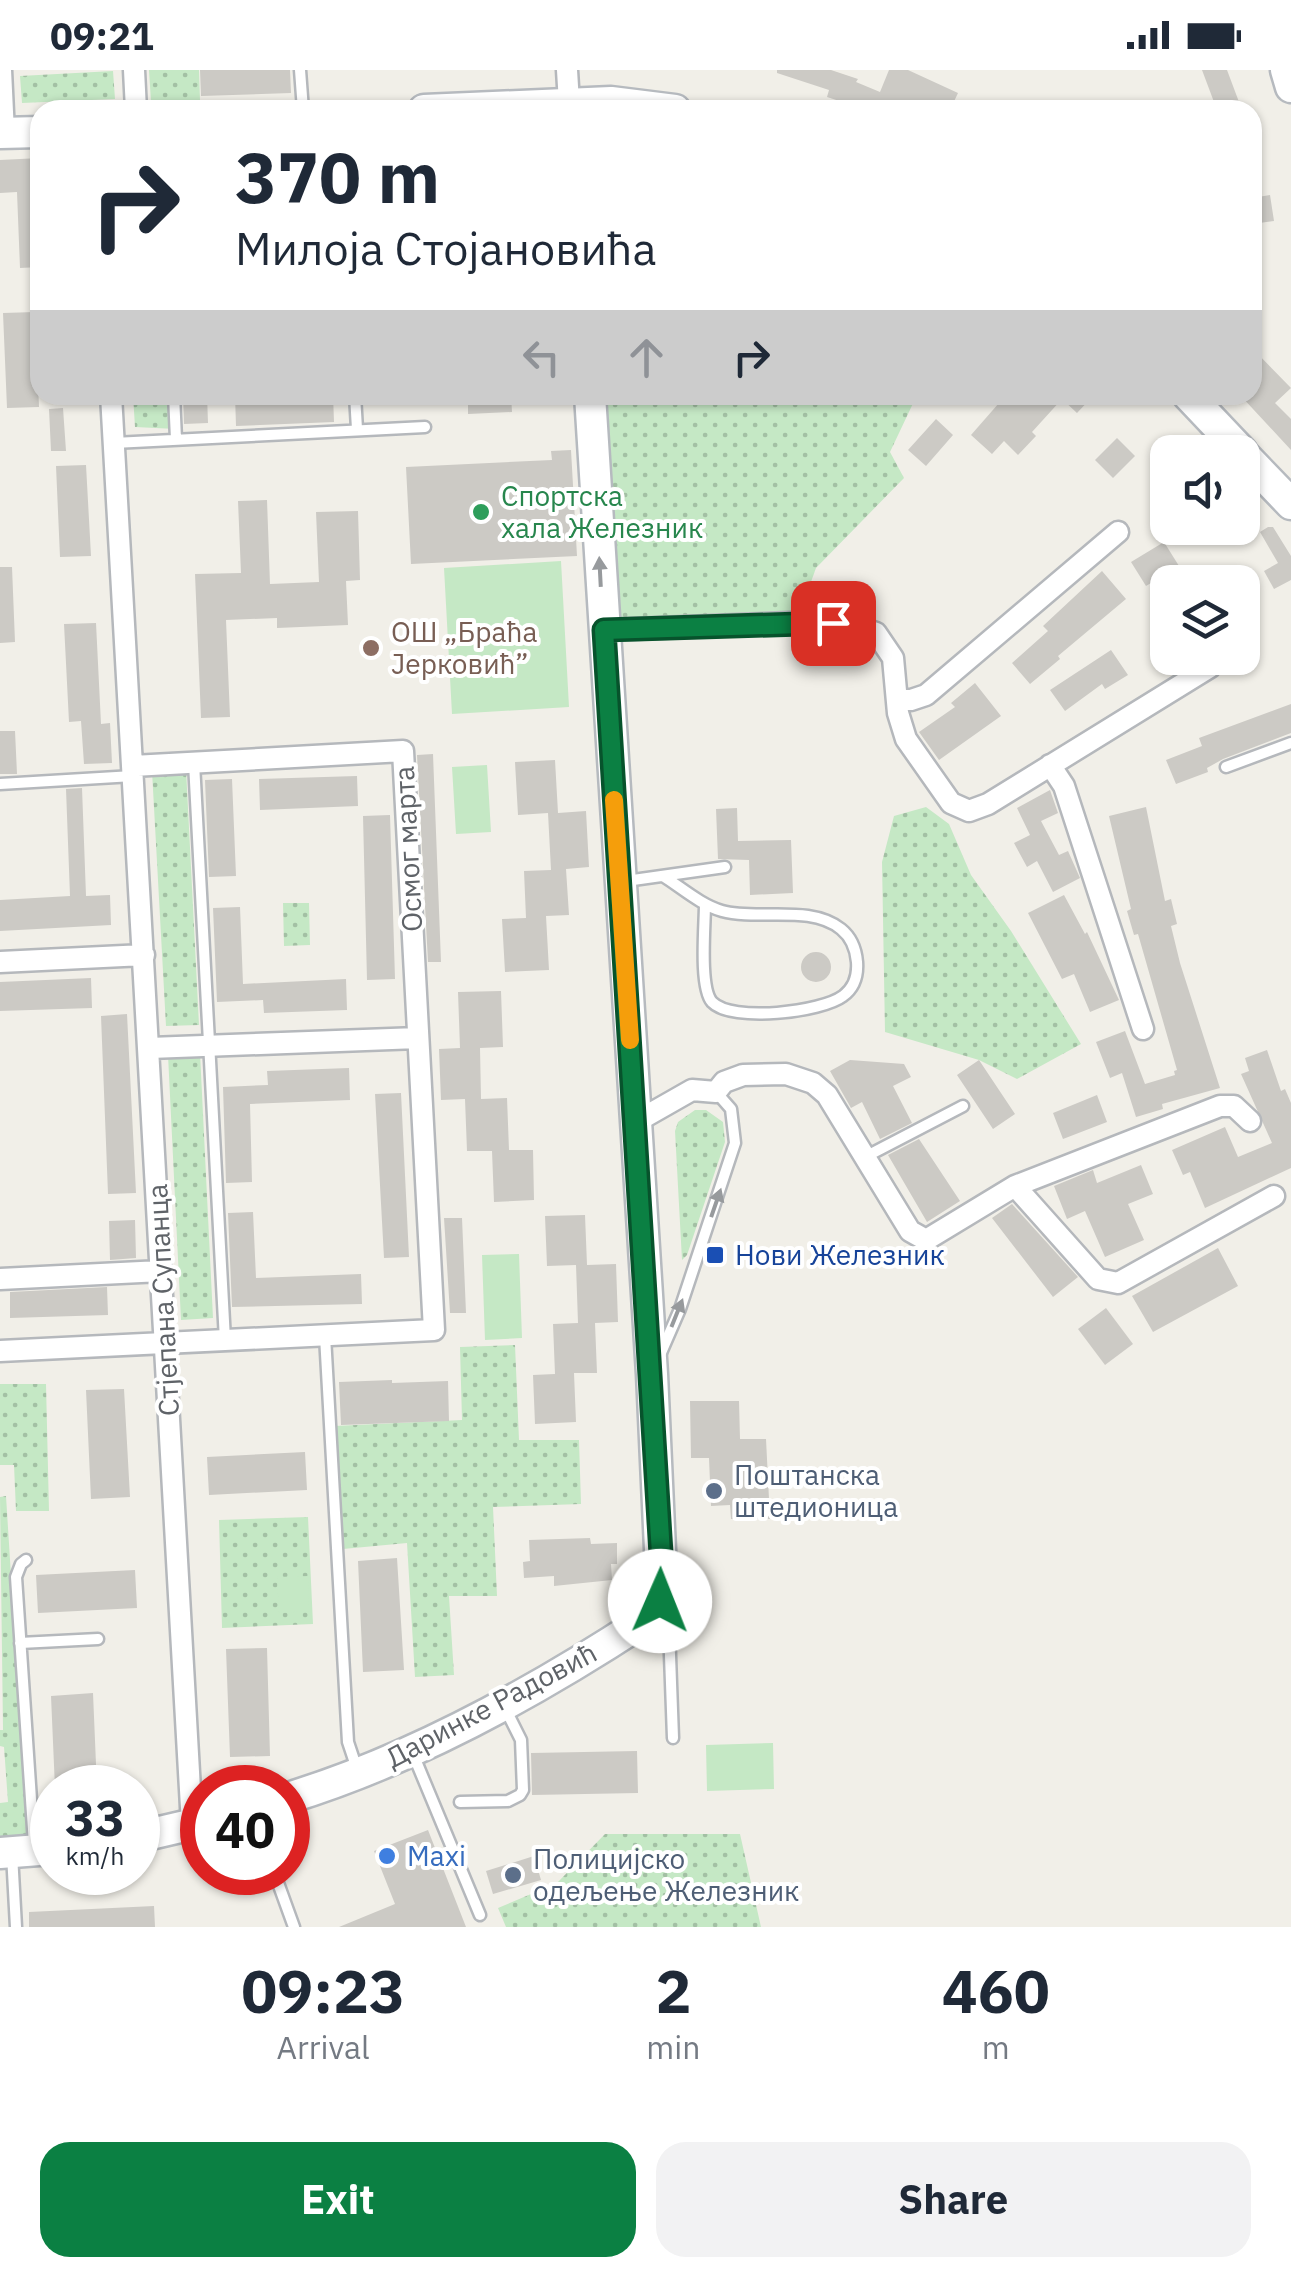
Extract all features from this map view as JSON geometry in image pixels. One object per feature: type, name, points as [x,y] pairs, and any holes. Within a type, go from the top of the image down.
[{"type":"street","points":[[1,70],[2,133],[30,132]]},
{"type":"street","points":[[134,70],[136,100]]},
{"type":"street","points":[[567,70],[569,100]]},
{"type":"street","points":[[1286,70],[1291,86]]},
{"type":"street","name":"Стјепана Супанца","points":[[112,405],[164,1342],[193,1765]]},
{"type":"street","points":[[591,405],[652,1374],[662,1570],[660,1601]]},
{"type":"street","points":[[1197,405],[1225,435]]},
{"type":"street","points":[[1260,472],[1291,504]]},
{"type":"street","points":[[897,700],[926,694],[1118,532]]},
{"type":"street","points":[[604,630],[814,622],[856,626],[876,633],[889,648],[902,729],[911,748],[951,803],[963,810],[982,807],[1198,675]]},
{"type":"street","name":"Осмог марта","points":[[0,1351],[434,1330],[403,751],[194,763],[134,771]]},
{"type":"street","points":[[1050,765],[1064,786],[1144,1029]]},
{"type":"street","points":[[0,962],[144,956]]},
{"type":"street","points":[[150,1048],[418,1038]]},
{"type":"street","points":[[634,1123],[692,1090],[716,1092],[724,1082],[742,1075],[804,1077],[827,1095],[910,1231],[926,1240],[1015,1186],[1220,1106],[1234,1106],[1250,1121]]},
{"type":"street","points":[[1015,1186],[1098,1279],[1108,1283],[1130,1278],[1274,1196]]},
{"type":"street","points":[[0,1279],[161,1271]]},
{"type":"street","name":"Даринке Радовић","points":[[310,1790],[411,1751],[503,1703],[644,1620],[660,1601]]},
{"type":"lane","points":[[300,70],[302,100]]},
{"type":"lane","points":[[174,405],[176,439]]},
{"type":"lane","points":[[356,405],[357,430]]},
{"type":"lane","points":[[114,443],[424,427]]},
{"type":"lane","points":[[1226,767],[1291,743]]},
{"type":"lane","points":[[194,763],[225,1340]]},
{"type":"lane","points":[[0,784],[134,771]]},
{"type":"lane","points":[[620,881],[725,867]]},
{"type":"lane","points":[[663,876],[724,912],[813,918],[832,923],[854,946],[857,972],[853,986],[826,1005],[754,1014],[728,1012],[712,1001],[706,988],[705,904]]},
{"type":"lane","points":[[652,1374],[680,1308],[735,1143],[731,1109],[716,1092]]},
{"type":"lane","points":[[865,1156],[963,1106]]},
{"type":"lane","name":"Даринке Радовић","points":[[325,1336],[348,1742],[358,1773]]},
{"type":"lane","points":[[16,1927],[25,1851],[16,1577],[20,1564],[26,1560]]},
{"type":"lane","points":[[660,1601],[670,1628],[673,1738]]},
{"type":"lane","points":[[20,1643],[98,1639]]},
{"type":"lane","points":[[460,1802],[508,1801],[520,1796],[523,1790],[521,1740],[503,1703]]},
{"type":"lane","points":[[411,1751],[480,1915]]},
{"type":"lane","points":[[282,1895],[294,1927]]},
{"type":"green space","points":[[149,70],[199,70],[200,100],[151,100]]},
{"type":"green space","points":[[113,71],[115,99],[22,103],[20,76]]},
{"type":"green space","points":[[134,405],[175,405],[176,429],[135,427]]},
{"type":"green space","points":[[605,405],[912,405],[890,452],[904,478],[816,568],[799,615],[618,620]]},
{"type":"green space","points":[[561,561],[569,707],[452,714],[444,568]]},
{"type":"green space","points":[[487,765],[491,832],[456,834],[452,767]]},
{"type":"green space","points":[[186,769],[199,1025],[166,1026],[152,771]]},
{"type":"green space","points":[[926,807],[949,824],[971,875],[1081,1044],[1017,1079],[979,1060],[885,1032],[882,862],[894,816]]},
{"type":"green space","points":[[283,903],[309,903],[310,945],[284,946]]},
{"type":"green space","points":[[200,1053],[213,1318],[181,1320],[168,1055]]},
{"type":"green space","points":[[695,1110],[706,1110],[723,1122],[725,1142],[682,1260],[675,1131],[678,1122]]},
{"type":"green space","points":[[519,1254],[522,1338],[485,1340],[482,1255]]},
{"type":"green space","points":[[515,1345],[519,1440],[579,1440],[581,1504],[493,1507],[497,1596],[449,1596],[454,1675],[415,1677],[407,1543],[343,1549],[335,1426],[462,1420],[460,1347]]},
{"type":"green space","points":[[0,1384],[46,1384],[49,1511],[16,1511],[14,1465],[0,1465]]},
{"type":"green space","points":[[6,1496],[27,1830],[25,1840],[0,1846],[0,1803],[8,1802],[4,1747],[0,1746],[0,1497]]},
{"type":"green space","points":[[308,1517],[313,1624],[222,1628],[219,1520]]},
{"type":"green space","points":[[308,1576],[309,1611],[279,1613],[277,1577]]},
{"type":"green space","points":[[773,1743],[774,1789],[707,1791],[706,1745]]},
{"type":"green space","points":[[605,1834],[740,1834],[761,1927],[506,1927],[498,1908],[557,1883]]},
{"type":"building","points":[[200,70],[290,70],[291,93],[201,96]]},
{"type":"building","points":[[831,70],[880,92],[889,70],[908,70],[958,93],[955,100],[836,100],[827,97],[829,90],[777,73]]},
{"type":"building","points":[[1202,70],[1227,70],[1238,100],[1213,100]]},
{"type":"building","points":[[30,158],[30,268],[20,268],[17,192],[0,193],[0,160]]},
{"type":"building","points":[[1270,195],[1274,221],[1262,223],[1262,196]]},
{"type":"building","points":[[30,312],[30,405],[39,407],[7,408],[3,313]]},
{"type":"building","points":[[1262,358],[1291,388],[1275,403],[1291,419],[1291,450],[1249,405],[1262,405]]},
{"type":"building","points":[[183,405],[207,405],[208,423],[184,424]]},
{"type":"building","points":[[235,405],[333,405],[334,422],[236,426]]},
{"type":"building","points":[[468,405],[512,405],[512,412],[468,414]]},
{"type":"building","points":[[997,405],[1057,405],[1018,455],[1004,441],[992,454],[971,435]]},
{"type":"building","points":[[1068,405],[1085,405],[1077,413]]},
{"type":"building","points":[[63,408],[66,451],[51,451],[49,409]]},
{"type":"building","points":[[936,419],[953,435],[926,466],[908,450]]},
{"type":"building","points":[[1117,438],[1135,456],[1113,478],[1095,460]]},
{"type":"building","name":"Спортска хала Железник","points":[[571,450],[577,556],[411,564],[406,467],[552,460],[551,451]]},
{"type":"building","points":[[86,465],[91,556],[60,557],[56,466]]},
{"type":"building","points":[[267,500],[270,584],[319,582],[316,512],[358,511],[360,580],[346,581],[348,625],[277,628],[277,618],[226,620],[230,717],[201,718],[195,574],[241,573],[238,501]]},
{"type":"building","points":[[1273,527],[1291,556],[1291,580],[1274,589],[1264,571],[1278,563],[1260,532]]},
{"type":"building","points":[[1166,545],[1178,565],[1150,565],[1150,584],[1146,586],[1131,562]]},
{"type":"building","points":[[0,567],[12,567],[15,642],[0,643]]},
{"type":"building","points":[[1102,571],[1126,599],[1030,684],[1012,663],[1048,631],[1043,626]]},
{"type":"building","points":[[96,623],[101,724],[110,723],[112,763],[84,764],[81,721],[69,722],[64,624]]},
{"type":"building","points":[[1111,650],[1128,675],[1105,689],[1102,684],[1065,711],[1050,690]]},
{"type":"building","points":[[975,683],[1001,716],[939,760],[919,732],[955,707],[951,703]]},
{"type":"building","points":[[1291,704],[1291,733],[1223,759],[1207,768],[1208,772],[1176,784],[1166,760],[1202,746],[1199,738]]},
{"type":"building","points":[[0,731],[15,731],[17,774],[0,774]]},
{"type":"building","points":[[433,754],[441,962],[428,962],[417,755]]},
{"type":"building","points":[[555,760],[558,813],[586,811],[589,867],[566,869],[569,915],[546,916],[549,970],[505,972],[502,919],[526,918],[524,871],[551,870],[548,813],[518,815],[515,762]]},
{"type":"building","points":[[357,776],[358,806],[260,810],[259,779]]},
{"type":"building","points":[[232,779],[236,876],[209,877],[205,780]]},
{"type":"building","points":[[82,788],[86,896],[110,895],[111,925],[0,931],[0,900],[70,896],[66,789]]},
{"type":"building","points":[[1050,790],[1058,813],[1041,821],[1059,855],[1068,851],[1080,878],[1053,892],[1037,861],[1027,867],[1014,843],[1030,835],[1017,808]]},
{"type":"building","points":[[1146,807],[1165,901],[1171,899],[1177,924],[1171,926],[1180,963],[1220,1088],[1162,1104],[1163,1109],[1136,1117],[1122,1073],[1110,1078],[1096,1042],[1125,1031],[1145,1084],[1175,1075],[1177,1070],[1138,934],[1134,935],[1127,911],[1131,909],[1109,816]]},
{"type":"building","points":[[737,808],[738,841],[791,840],[793,893],[750,895],[749,860],[718,859],[716,809]]},
{"type":"building","points":[[390,815],[395,979],[367,980],[363,816]]},
{"type":"building","points":[[1064,895],[1087,932],[1119,1000],[1090,1012],[1074,974],[1062,979],[1028,913]]},
{"type":"building","points":[[240,907],[243,984],[346,979],[347,1010],[264,1013],[263,1000],[217,1002],[213,908]]},
{"type":"building","points":[[816,952],[827,956],[831,967],[827,978],[816,982],[805,978],[801,967],[805,956]]},
{"type":"building","points":[[91,978],[92,1008],[0,1011],[0,982]]},
{"type":"building","points":[[501,991],[503,1047],[480,1048],[481,1099],[507,1098],[509,1150],[533,1150],[534,1200],[494,1202],[492,1151],[467,1151],[465,1099],[441,1100],[439,1049],[460,1048],[458,992]]},
{"type":"building","points":[[127,1014],[136,1193],[108,1194],[101,1016]]},
{"type":"building","points":[[1267,1050],[1281,1091],[1285,1089],[1291,1103],[1291,1168],[1205,1208],[1190,1172],[1183,1175],[1172,1150],[1225,1127],[1238,1157],[1272,1143],[1241,1074],[1249,1071],[1245,1058]]},
{"type":"building","points":[[850,1060],[904,1064],[911,1077],[893,1086],[912,1123],[880,1139],[862,1102],[851,1108],[830,1071]]},
{"type":"building","points":[[979,1060],[1015,1114],[993,1129],[957,1075]]},
{"type":"building","points":[[349,1068],[350,1100],[250,1104],[252,1182],[226,1183],[223,1087],[268,1085],[267,1071]]},
{"type":"building","points":[[401,1093],[409,1257],[384,1258],[375,1094]]},
{"type":"building","points":[[1097,1095],[1107,1122],[1063,1139],[1053,1113]]},
{"type":"building","points":[[919,1139],[960,1201],[927,1222],[888,1155]]},
{"type":"building","points":[[1141,1165],[1153,1194],[1128,1204],[1144,1240],[1105,1257],[1085,1211],[1067,1219],[1054,1186],[1093,1170],[1097,1183]]},
{"type":"building","points":[[1012,1204],[1078,1277],[1053,1297],[992,1218]]},
{"type":"building","points":[[253,1212],[256,1278],[361,1274],[362,1304],[232,1307],[228,1213]]},
{"type":"building","points":[[585,1215],[587,1265],[616,1264],[618,1322],[595,1323],[597,1373],[574,1373],[576,1422],[535,1424],[533,1375],[555,1374],[553,1324],[578,1323],[576,1265],[547,1266],[545,1216]]},
{"type":"building","points":[[444,1218],[462,1218],[466,1313],[450,1313]]},
{"type":"building","points":[[135,1220],[136,1258],[110,1260],[109,1221]]},
{"type":"building","points":[[1218,1248],[1238,1286],[1153,1332],[1132,1296]]},
{"type":"building","points":[[107,1287],[108,1315],[10,1318],[10,1292]]},
{"type":"building","points":[[1106,1308],[1133,1344],[1105,1365],[1078,1329]]},
{"type":"building","points":[[448,1381],[449,1421],[341,1425],[339,1382]]},
{"type":"building","points":[[124,1389],[130,1497],[91,1499],[86,1390]]},
{"type":"building","points":[[690,1401],[739,1401],[740,1439],[766,1439],[770,1519],[731,1519],[730,1505],[711,1506],[709,1458],[691,1458]]},
{"type":"building","points":[[305,1452],[307,1490],[209,1495],[207,1457]]},
{"type":"building","points":[[590,1538],[591,1544],[617,1543],[617,1564],[611,1564],[612,1580],[554,1586],[554,1576],[524,1578],[523,1562],[530,1561],[529,1540]]},
{"type":"building","points":[[397,1558],[404,1670],[363,1672],[358,1561]]},
{"type":"building","points":[[135,1570],[137,1608],[38,1613],[36,1575]]},
{"type":"building","points":[[267,1648],[270,1756],[230,1757],[226,1649]]},
{"type":"building","points":[[93,1693],[96,1765],[54,1765],[51,1696]]},
{"type":"building","points":[[637,1751],[638,1793],[532,1795],[531,1753]]},
{"type":"building","points":[[428,1830],[466,1927],[339,1927],[395,1904],[374,1851]]},
{"type":"building","name":"Полицијско одељење Железник","points":[[534,1856],[541,1880],[493,1894],[486,1871]]},
{"type":"building","points":[[154,1906],[155,1927],[29,1927],[29,1912]]},
{"type":"slow traffic","points":[[614,800],[630,1040]]},
{"type":"place","name":"Спортска хала Железник","points":[[481,512]]},
{"type":"place","name":"ОШ „Браћа Јерковић”","points":[[371,648]]},
{"type":"place","name":"Нови Железник","points":[[715,1255]]},
{"type":"place","name":"Поштанска штедионица","points":[[714,1491]]},
{"type":"place","name":"Maxi","points":[[387,1856]]},
{"type":"place","name":"Полицијско одељење Железник","points":[[513,1875]]},
{"type":"route","points":[[660,1601],[662,1570],[652,1374],[604,630],[833,623]]}]
